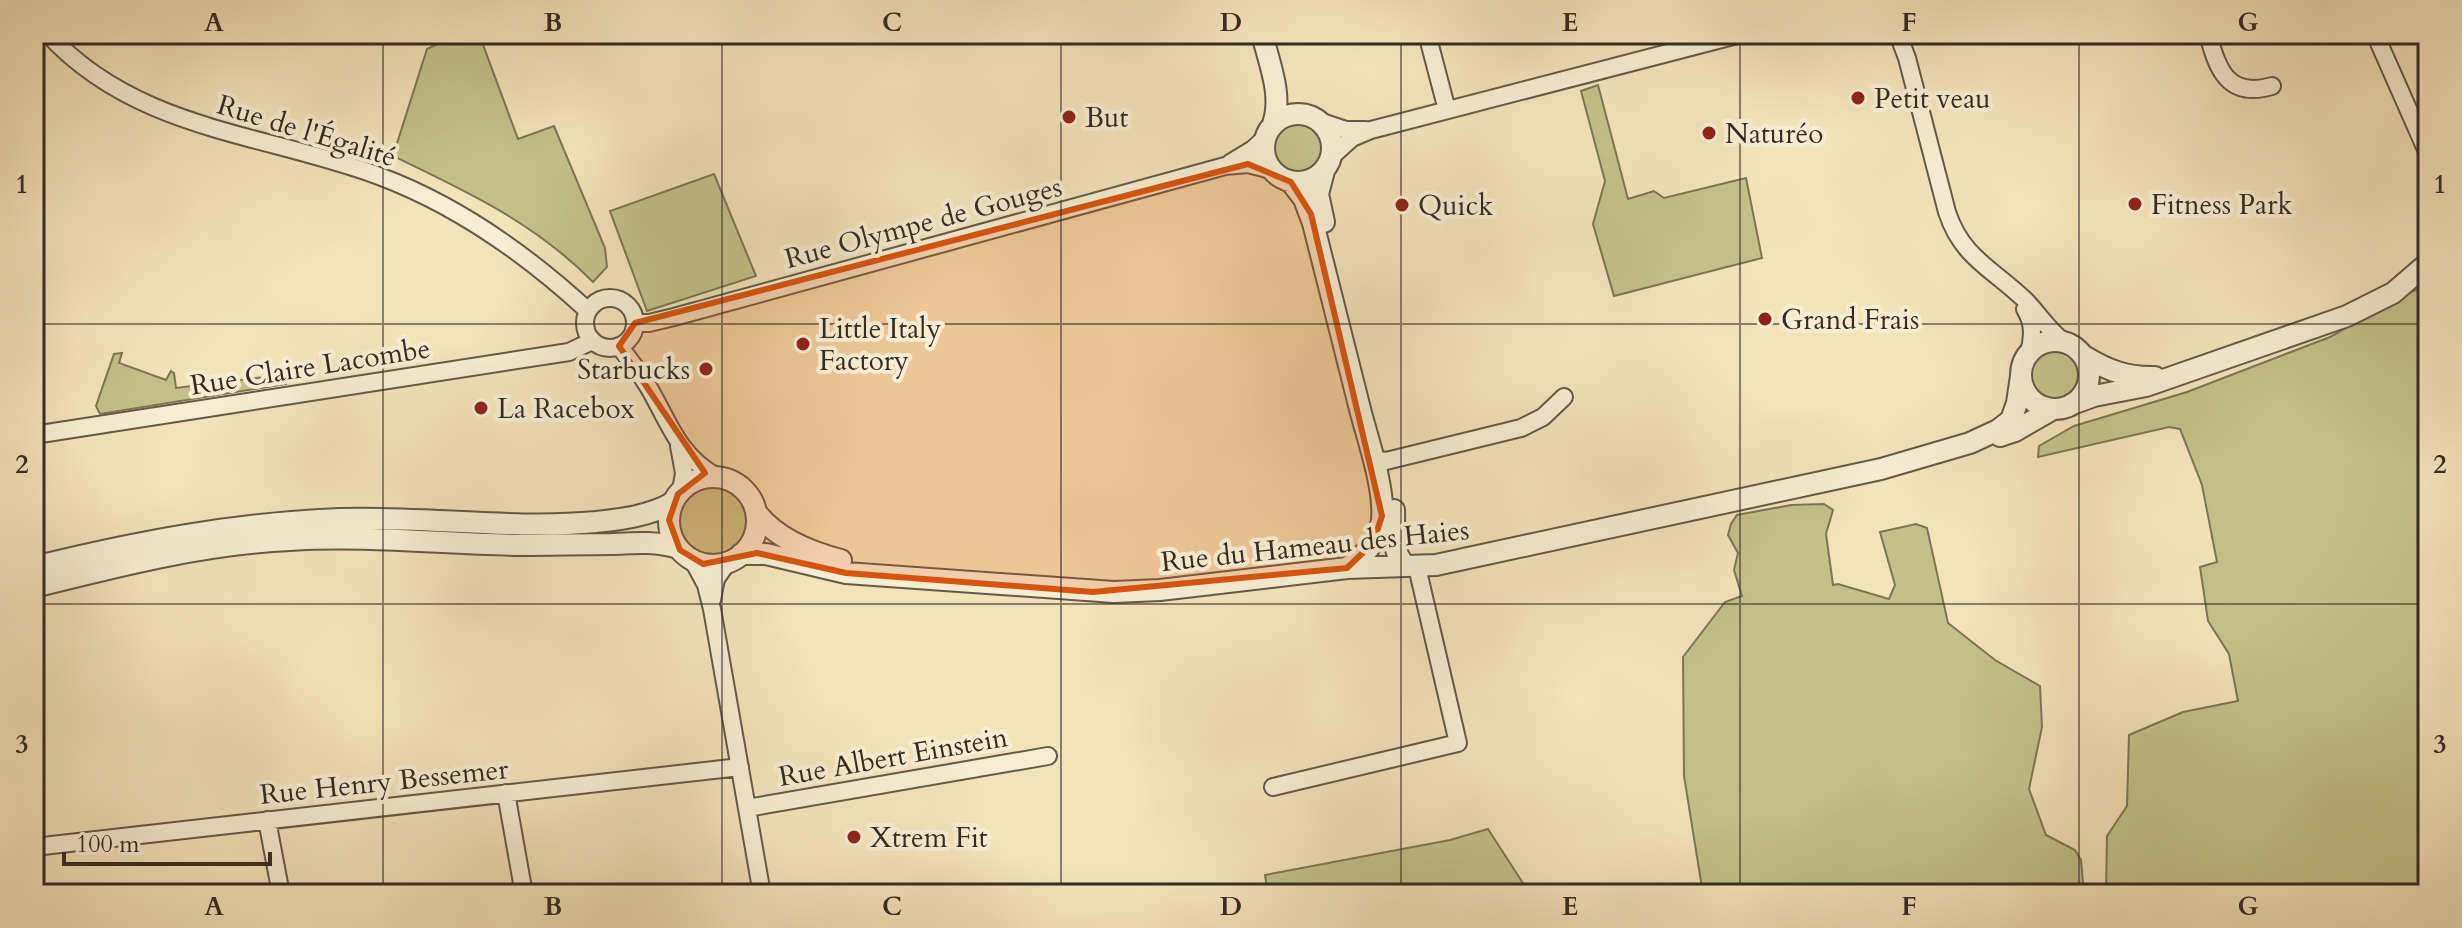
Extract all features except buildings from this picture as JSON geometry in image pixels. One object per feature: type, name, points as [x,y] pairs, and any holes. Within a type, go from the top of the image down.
[{"type":"street","name":"Rue de l'Égalité","points":[[48,34],[93,75],[149,106],[222,131],[343,163],[394,182],[441,205],[507,245],[587,310]]},
{"type":"street","points":[[1262,34],[1277,95],[1277,113],[1264,153],[1271,170],[1291,182],[1307,181],[1352,138],[1371,130],[1741,34]]},
{"type":"street","points":[[1275,34],[1295,100],[1331,138],[1328,163],[1319,183],[1319,201],[1379,458],[1382,508],[1377,537],[1347,568]]},
{"type":"street","points":[[1427,34],[1447,110]]},
{"type":"street","points":[[1898,34],[1953,228],[1960,241],[1976,260],[2027,302],[2050,330],[2101,366],[2122,374],[2145,377],[2178,373],[2336,321],[2428,280]]},
{"type":"street","points":[[1905,34],[1907,58]]},
{"type":"street","points":[[2208,34],[2216,63],[2226,78],[2250,89],[2272,86]]},
{"type":"street","points":[[2375,34],[2426,147]]},
{"type":"street","points":[[1269,131],[1291,114],[1353,131],[1371,130]]},
{"type":"street","name":"Rue Olympe de Gouges","points":[[1225,166],[1247,154],[1269,131]]},
{"type":"street","name":"Rue Olympe de Gouges","points":[[635,323],[674,317],[1225,166],[1248,164],[1271,170]]},
{"type":"street","points":[[1273,787],[1458,743],[1411,567],[1397,555],[1393,542],[1394,502],[1311,214],[1291,182]]},
{"type":"street","points":[[2393,293],[2428,263]]},
{"type":"street","points":[[2004,284],[2019,300],[2031,321],[2033,336],[2021,376],[2031,398],[2041,406],[2063,406],[2084,392],[2089,380],[2084,356]]},
{"type":"street","points":[[615,297],[631,308],[635,323],[632,336],[619,346],[607,348],[592,341],[584,326],[587,310],[599,299],[615,297]]},
{"type":"street","name":"Rue Claire Lacombe","points":[[34,435],[569,352],[592,341]]},
{"type":"street","points":[[2029,353],[2042,343],[2063,341]]},
{"type":"street","points":[[619,346],[644,380],[677,441],[693,461],[740,487],[756,512],[755,533],[750,545],[734,558],[714,585],[712,609]]},
{"type":"street","name":"Rue du Hameau des Haies","points":[[734,558],[766,554],[834,571],[1093,592],[1130,592],[1347,568],[1411,567],[1454,562],[1881,469],[2009,433],[2063,406],[2146,386],[2178,373]]},
{"type":"street","name":"Rue du Hameau des Haies","points":[[1972,442],[2011,420],[2021,376]]},
{"type":"street","points":[[1379,458],[1521,428],[1543,417],[1564,397]]},
{"type":"street","points":[[677,441],[683,466],[669,524],[672,537],[706,585],[762,894]]},
{"type":"street","points":[[34,567],[149,541],[230,527],[353,519],[561,525],[629,517],[649,513],[697,480],[717,477]]},
{"type":"street","name":"Rue du Hameau des Haies","points":[[756,512],[774,531],[808,550],[890,574]]},
{"type":"street","points":[[34,587],[169,555],[288,540],[397,538],[519,545],[650,543],[707,565],[734,558]]},
{"type":"street","name":"Rue Albert Einstein","points":[[747,808],[1048,756]]},
{"type":"street","name":"Rue Henry Bessemer","points":[[34,847],[740,767]]},
{"type":"street","points":[[506,793],[524,894]]},
{"type":"street","points":[[267,820],[281,894]]},
{"type":"highlighted area","points":[[1248,164],[1291,182],[1311,214],[1382,516],[1373,543],[1347,568],[1093,592],[846,573],[757,553],[703,564],[680,550],[669,520],[678,494],[705,473],[619,346],[635,323]]},
{"type":"shaded area","points":[[458,34],[479,34],[518,139],[554,126],[605,248],[607,267],[593,282],[548,242],[523,225],[393,156],[427,49]]},
{"type":"shaded area","points":[[1598,85],[1628,199],[1654,191],[1664,198],[1746,178],[1762,258],[1614,296],[1593,224],[1605,181],[1581,91]]},
{"type":"shaded area","points":[[1298,124],[1315,131],[1322,148],[1315,165],[1298,172],[1281,165],[1274,148],[1281,131]]},
{"type":"shaded area","points":[[714,174],[756,276],[647,311],[610,211]]},
{"type":"shaded area","points":[[2428,285],[2428,894],[2106,894],[2107,836],[2127,806],[2129,735],[2183,712],[2238,701],[2229,654],[2208,621],[2200,567],[2217,562],[2202,485],[2180,429],[2169,427],[2038,457],[2039,446],[2074,426],[2187,392],[2330,337],[2404,295]]},
{"type":"shaded area","points":[[2055,351],[2064,352],[2072,358],[2078,366],[2078,384],[2072,392],[2064,398],[2055,399],[2046,398],[2038,392],[2032,384],[2031,375],[2032,366],[2038,358],[2046,352]]},
{"type":"shaded area","points":[[122,353],[119,363],[166,380],[171,371],[176,388],[281,375],[286,384],[100,414],[96,406],[114,354]]},
{"type":"shaded area","points":[[720,486],[741,501],[747,520],[745,533],[737,544],[720,554],[706,554],[689,544],[681,533],[679,513],[689,496],[700,488]]},
{"type":"shaded area","points":[[1824,504],[1833,510],[1826,534],[1833,585],[1889,599],[1895,585],[1880,532],[1916,524],[1927,528],[1948,623],[1995,660],[2040,686],[2042,727],[2029,789],[2046,835],[2075,850],[2081,860],[2084,894],[1703,894],[1684,776],[1683,657],[1725,602],[1742,596],[1734,570],[1738,553],[1728,535],[1737,515],[1791,505]]},
{"type":"shaded area","points":[[1488,829],[1530,894],[1268,894],[1265,875],[1450,840]]},
{"type":"place","name":"Petit veau","points":[[1858,98]]},
{"type":"place","name":"But","points":[[1069,117]]},
{"type":"place","name":"Naturéo","points":[[1709,133]]},
{"type":"place","name":"Fitness Park","points":[[2135,204]]},
{"type":"place","name":"Quick","points":[[1402,205]]},
{"type":"place","name":"Grand Frais","points":[[1765,319]]},
{"type":"place","name":"Little Italy Factory","points":[[803,344]]},
{"type":"place","name":"Starbucks","points":[[706,369]]},
{"type":"place","name":"La Racebox","points":[[481,408]]},
{"type":"place","name":"Xtrem Fit","points":[[854,837]]}]
